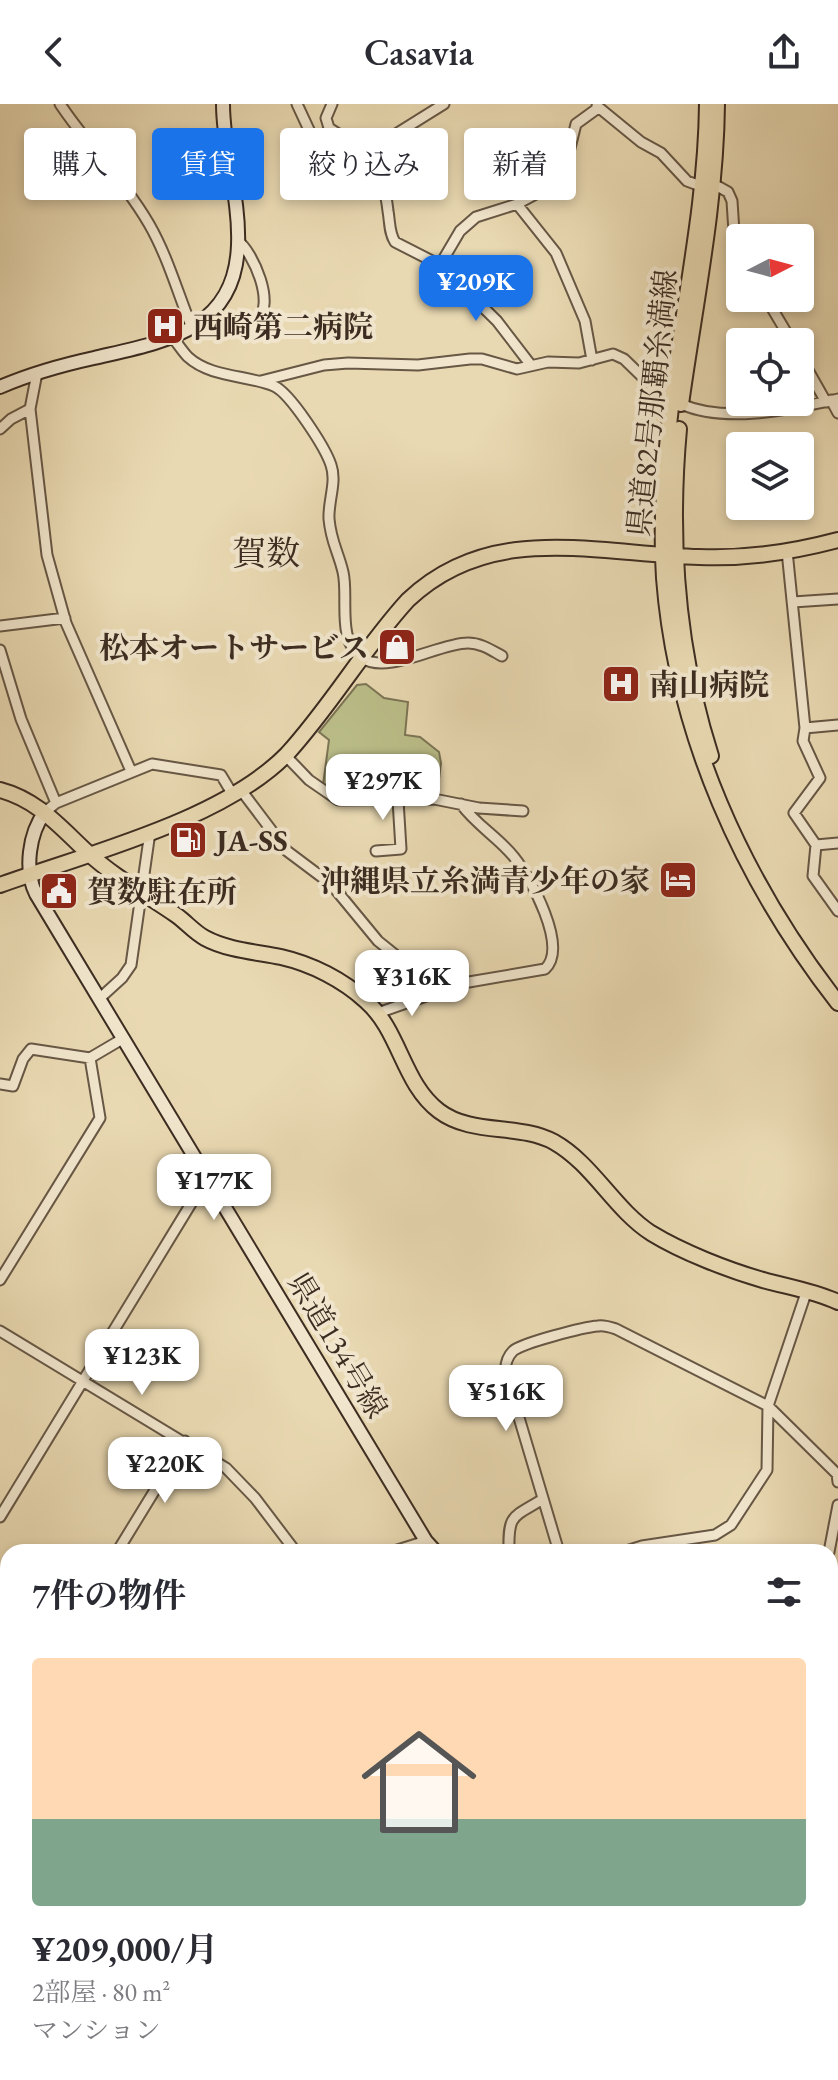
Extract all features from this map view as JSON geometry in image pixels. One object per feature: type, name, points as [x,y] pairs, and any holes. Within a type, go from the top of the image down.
[{"type":"main road","points":[[0,387],[37,373],[173,338],[196,326],[221,301],[228,289],[238,241],[223,104]]},
{"type":"main road","name":"県道82号那覇糸満線","points":[[707,104],[707,186]]},
{"type":"main road","name":"県道82号那覇糸満線","points":[[717,104],[676,402],[669,556],[690,674],[702,726],[720,778],[745,836],[834,995]]},
{"type":"main road","points":[[0,885],[150,832],[237,792],[285,755],[416,593],[473,558],[506,550],[539,547],[725,557],[787,551],[838,540]]},
{"type":"main road","points":[[0,790],[51,808],[89,854],[208,940],[308,965],[351,989],[378,1013],[392,1033],[422,1094],[446,1115],[469,1124],[519,1130],[544,1137],[575,1158],[630,1217],[654,1235],[744,1274],[807,1290],[838,1302]]},
{"type":"main road","points":[[30,874],[36,824],[51,808]]},
{"type":"main road","name":"県道134号線","points":[[30,874],[36,894],[429,1544]]},
{"type":"street","points":[[60,104],[128,191],[149,225],[196,326],[207,330],[248,323],[263,312],[264,293],[247,248],[238,241]]},
{"type":"street","points":[[297,104],[308,128]]},
{"type":"street","points":[[329,128],[326,118],[332,104]]},
{"type":"street","points":[[406,128],[444,104]]},
{"type":"street","points":[[440,265],[460,231],[476,217],[517,204],[562,180],[576,124],[597,106],[641,142],[661,153],[687,181],[725,189],[730,196],[733,224]]},
{"type":"street","points":[[387,200],[395,242],[440,265],[497,321],[530,364]]},
{"type":"street","points":[[517,204],[556,253],[585,321],[592,360]]},
{"type":"street","points":[[173,338],[195,362],[283,391],[315,437],[331,465],[333,479],[329,515],[332,543],[343,571],[350,644],[362,658],[373,663],[390,662],[470,643],[485,646],[502,656]]},
{"type":"street","points":[[258,382],[324,365],[348,363],[418,365],[482,359],[517,369],[530,364],[579,363],[606,354],[620,355],[659,393],[676,402],[724,415],[831,401]]},
{"type":"street","points":[[37,373],[30,409],[47,555],[65,618],[86,674],[131,771]]},
{"type":"street","points":[[814,376],[838,413]]},
{"type":"street","points":[[0,429],[30,409]]},
{"type":"street","points":[[787,551],[805,728],[803,741],[820,778],[794,813],[816,845],[813,876],[838,911]]},
{"type":"street","points":[[793,602],[838,599]]},
{"type":"street","points":[[0,626],[65,618]]},
{"type":"street","points":[[0,650],[51,808],[152,764],[221,775],[287,851],[331,884],[378,941],[419,974],[434,992]]},
{"type":"street","points":[[805,728],[838,725]]},
{"type":"street","points":[[285,755],[330,797],[345,801],[434,799],[491,810],[523,811]]},
{"type":"street","points":[[376,851],[401,849],[398,800]]},
{"type":"street","points":[[378,1013],[477,980],[545,969],[553,955],[550,927],[521,866],[496,838],[470,817],[461,804]]},
{"type":"street","points":[[99,999],[131,965],[150,832]]},
{"type":"street","points":[[816,845],[838,843]]},
{"type":"street","points":[[0,1084],[13,1086],[23,1059],[31,1049],[90,1058],[124,1038]]},
{"type":"street","points":[[0,1280],[100,1118],[90,1058]]},
{"type":"street","points":[[0,1517],[203,1184],[210,1179]]},
{"type":"street","points":[[655,1544],[715,1535],[727,1530],[767,1470],[768,1406],[807,1290]]},
{"type":"street","points":[[557,1544],[506,1374],[508,1357],[521,1346],[583,1328],[608,1326],[768,1406],[837,1474],[838,1482]]},
{"type":"street","points":[[0,1331],[226,1468],[255,1498],[290,1544]]},
{"type":"street","points":[[122,1544],[185,1441]]},
{"type":"street","points":[[509,1544],[509,1527],[513,1518],[543,1499]]},
{"type":"street","points":[[831,1544],[838,1505]]},
{"type":"street","points":[[416,1544],[426,1541]]},
{"type":"green space","points":[[366,684],[384,698],[408,702],[405,735],[420,737],[439,752],[441,763],[437,795],[341,796],[323,785],[329,740],[319,732],[357,685]]},
{"type":"place","name":"西崎第二病院","points":[[165,326]]},
{"type":"place","name":"松本オートサービス","points":[[397,647]]},
{"type":"place","name":"南山病院","points":[[621,684]]},
{"type":"place","name":"JA-SS","points":[[188,840]]},
{"type":"place","name":"沖縄県立糸満青少年の家","points":[[678,880]]},
{"type":"place","name":"賀数駐在所","points":[[59,891]]},
{"type":"district","name":"賀数","points":[[266,553]]}]
